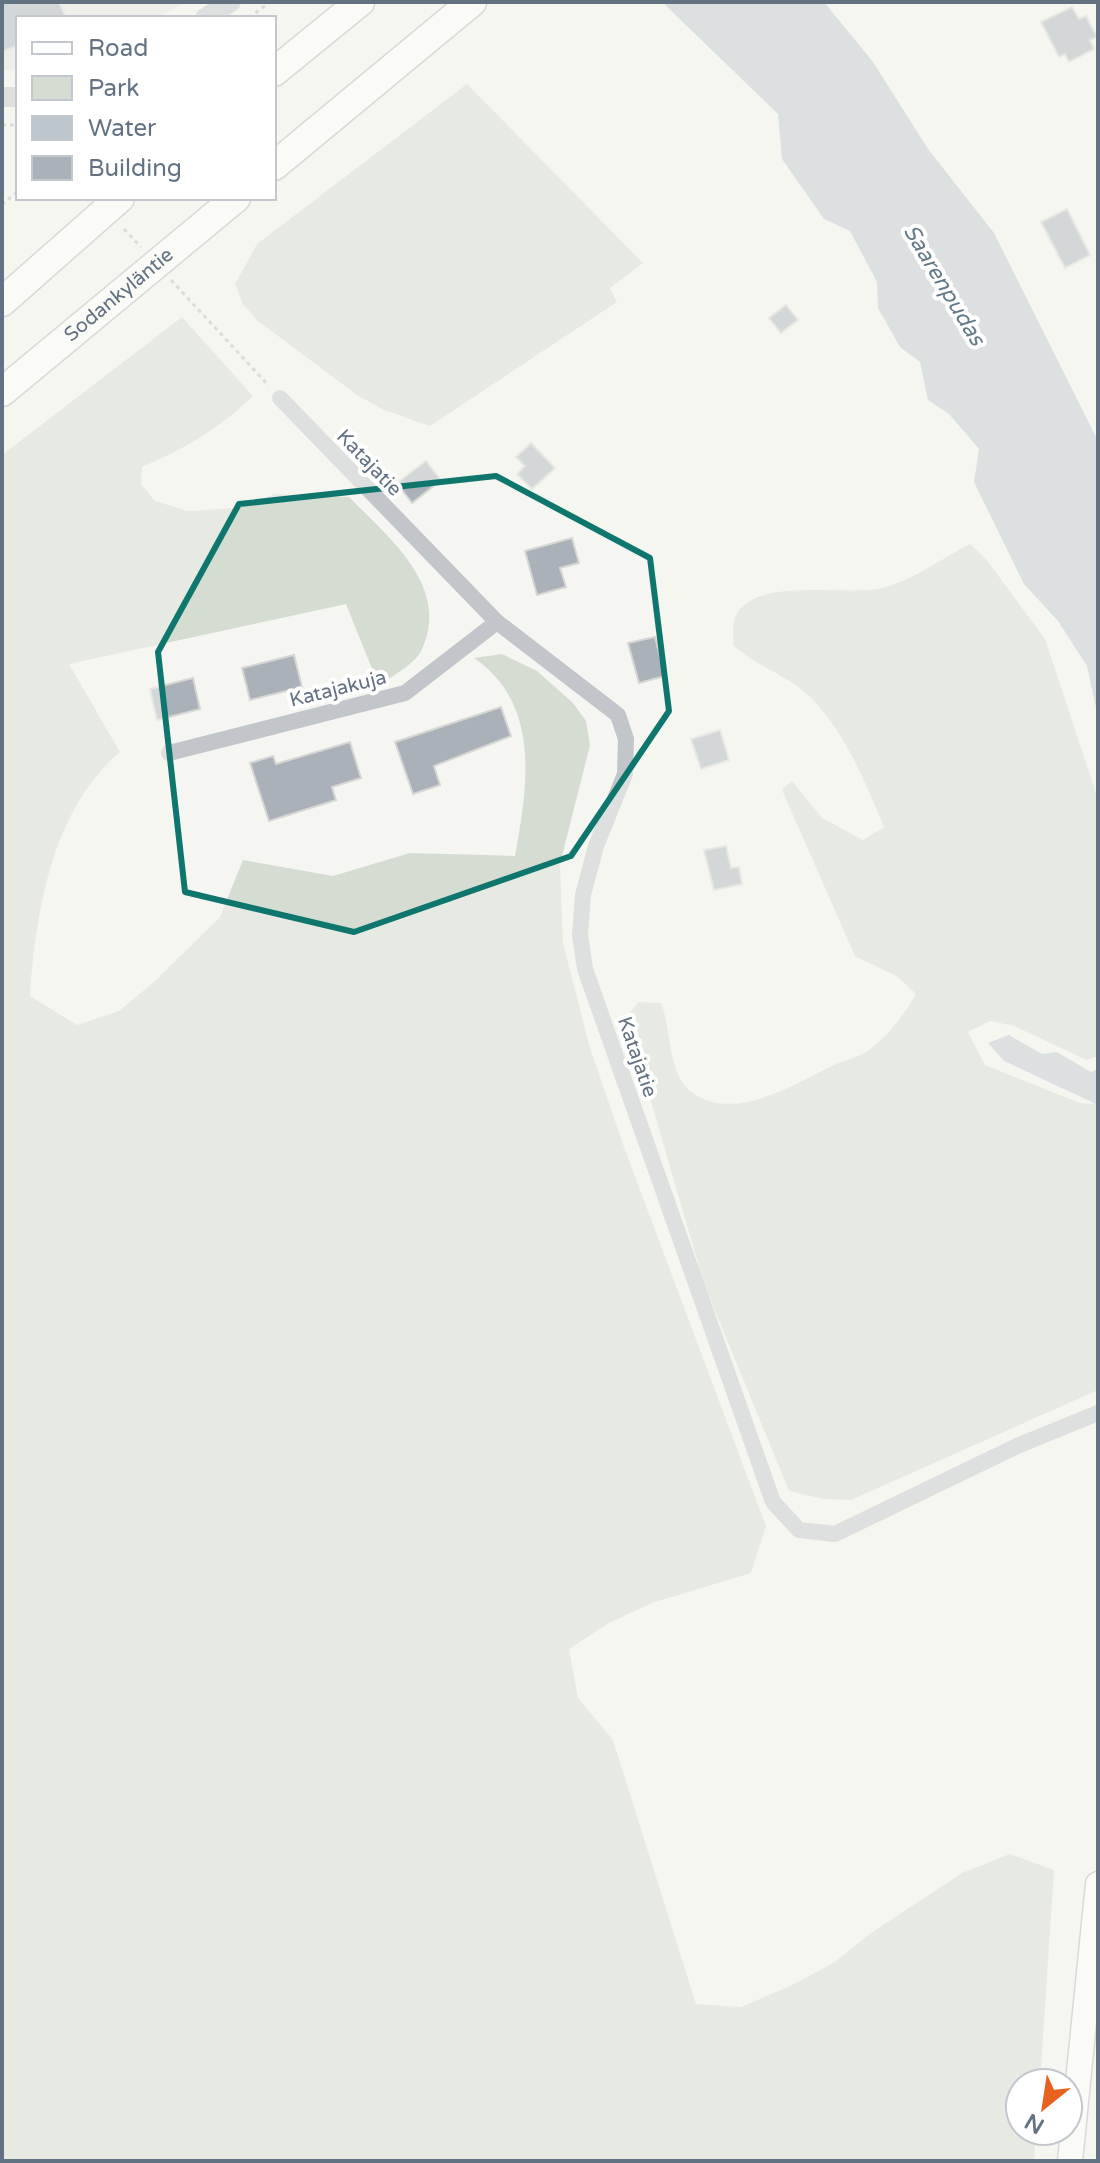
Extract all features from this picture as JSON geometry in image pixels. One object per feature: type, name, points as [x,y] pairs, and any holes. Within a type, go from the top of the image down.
[{"type":"highway","points":[[276,70],[360,2]]},
{"type":"highway","points":[[276,164],[472,2]]},
{"type":"highway","points":[[2,302],[118,200]]},
{"type":"highway","name":"Sodankyläntie","points":[[2,392],[234,200]]},
{"type":"main road","points":[[1070,2161],[1098,1884]]},
{"type":"street","points":[[208,16],[231,2]]},
{"type":"street","name":"Katajatie","points":[[280,398],[497,622],[595,694],[618,715],[626,739],[625,774],[596,846],[583,895],[580,935],[585,969],[773,1502],[799,1530],[835,1534],[1017,1446],[1098,1413]]},
{"type":"street","name":"Katajakuja","points":[[169,753],[405,693],[497,622]]},
{"type":"path","points":[[252,16],[270,2]]},
{"type":"path","points":[[124,229],[141,247]]},
{"type":"path","points":[[171,279],[280,398]]},
{"type":"highlighted area","points":[[496,476],[650,558],[669,711],[571,856],[354,932],[185,892],[158,652],[239,504]]},
{"type":"shaded area","points":[[2,2],[187,2],[161,16],[16,16],[16,69],[2,71]]},
{"type":"green space","points":[[467,84],[643,263],[610,288],[617,302],[430,426],[384,410],[357,395],[258,321],[243,304],[235,284],[257,244]]},
{"type":"green space","points":[[182,317],[253,396],[201,437],[142,467],[141,484],[155,501],[188,511],[238,508],[275,494],[349,497],[412,565],[428,606],[428,628],[418,656],[379,686],[346,604],[69,664],[120,752],[97,776],[63,832],[43,897],[37,930],[30,996],[77,1025],[119,1011],[154,982],[220,917],[243,860],[333,876],[410,853],[515,856],[524,802],[524,748],[520,722],[510,698],[496,677],[474,658],[502,654],[537,671],[573,703],[586,721],[590,745],[560,864],[563,943],[590,1048],[624,1147],[766,1526],[751,1573],[652,1603],[609,1623],[569,1649],[578,1698],[613,1740],[696,2004],[741,2007],[790,1986],[835,1962],[871,1933],[962,1873],[1010,1854],[1054,1870],[1041,2067],[1004,2067],[1004,2147],[1035,2147],[1034,2161],[2,2161],[2,455]]},
{"type":"green space","points":[[970,544],[986,559],[1045,639],[1098,799],[1098,1056],[1087,1060],[1014,1026],[990,1021],[968,1032],[985,1065],[1080,1103],[1098,1104],[1098,1390],[851,1500],[823,1499],[789,1491],[704,1284],[650,1098],[626,1047],[623,1022],[638,1002],[661,1003],[675,1065],[685,1086],[711,1102],[729,1104],[766,1097],[864,1053],[882,1039],[901,1017],[916,994],[898,977],[855,956],[782,790],[792,781],[822,818],[863,840],[884,827],[837,730],[806,693],[733,645],[733,624],[743,606],[757,597],[799,590],[882,588],[915,575]]},
{"type":"water","name":"Saarenpudas","points":[[662,2],[824,2],[873,62],[928,149],[994,233],[1098,441],[1098,717],[1087,666],[1058,621],[1024,584],[974,482],[979,449],[949,414],[928,400],[920,362],[900,347],[878,308],[877,282],[850,231],[824,219],[782,159],[778,114]]},
{"type":"water","points":[[1009,1035],[1042,1054],[1057,1052],[1091,1072],[1098,1069],[1098,1105],[1004,1061],[988,1043]]},
{"type":"building","points":[[2,2],[59,2],[65,16],[16,16],[16,46],[2,52]]},
{"type":"building","points":[[1072,7],[1079,19],[1086,16],[1097,37],[1090,40],[1094,49],[1069,62],[1065,54],[1059,57],[1041,22]]},
{"type":"building","points":[[1067,209],[1090,255],[1065,268],[1041,222]]},
{"type":"building","points":[[786,305],[798,320],[781,333],[769,318]]},
{"type":"building","points":[[531,443],[555,468],[532,489],[517,474],[525,466],[516,457]]},
{"type":"building","points":[[426,461],[441,480],[412,503],[397,483]]},
{"type":"building","points":[[572,538],[579,563],[560,568],[566,587],[537,595],[525,551]]},
{"type":"building","points":[[655,637],[665,676],[639,683],[628,643]]},
{"type":"building","points":[[294,655],[302,687],[250,700],[242,668]]},
{"type":"building","points":[[193,678],[200,709],[157,720],[150,689]]},
{"type":"building","points":[[501,707],[511,736],[434,766],[440,785],[413,794],[395,742]]},
{"type":"building","points":[[720,730],[729,760],[701,769],[691,739]]},
{"type":"building","points":[[350,742],[361,778],[332,787],[336,800],[269,821],[250,763],[273,756],[276,764]]},
{"type":"building","points":[[726,846],[731,868],[739,867],[742,884],[714,890],[704,850]]}]
